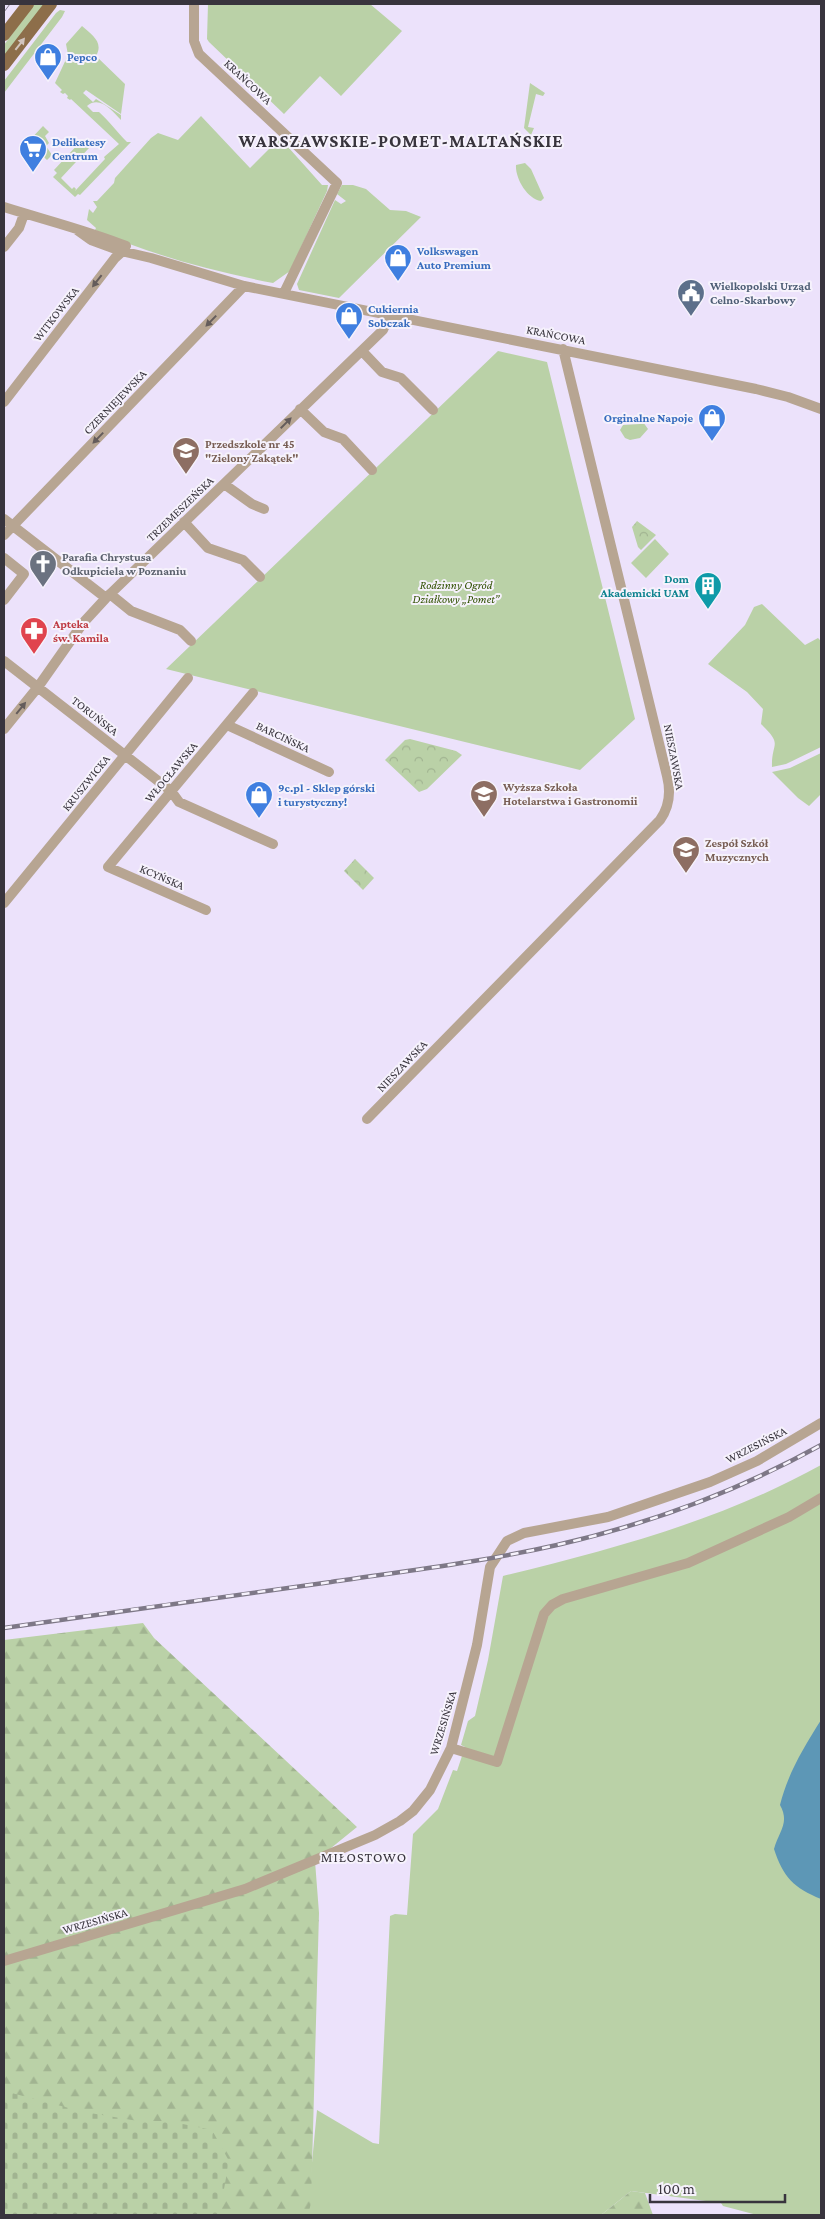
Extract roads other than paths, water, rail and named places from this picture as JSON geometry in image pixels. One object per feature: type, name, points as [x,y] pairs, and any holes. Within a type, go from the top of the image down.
[{"type":"main road","points":[[4,35],[28,4]]},
{"type":"main road","points":[[4,65],[51,4]]},
{"type":"street","name":"KRAŃCOWA","points":[[194,4],[194,41],[200,54],[337,183],[284,293]]},
{"type":"street","name":"KRAŃCOWA","points":[[4,207],[77,230],[93,232],[126,249],[151,258],[244,286],[772,392],[821,409]]},
{"type":"street","points":[[4,247],[19,228],[24,214]]},
{"type":"street","name":"WITKOWSKA","points":[[4,402],[126,249]]},
{"type":"street","name":"CZERNIEJEWSKA","points":[[4,535],[244,286]]},
{"type":"street","name":"TRZEMESZEŃSKA","points":[[4,729],[38,687],[83,623],[108,596],[362,351],[383,330],[390,315]]},
{"type":"street","name":"NIESZAWSKA","points":[[367,1119],[660,820],[670,799],[668,776],[563,349]]},
{"type":"street","points":[[362,351],[382,372],[401,378],[433,410]]},
{"type":"street","points":[[300,409],[324,432],[343,439],[372,470]]},
{"type":"street","points":[[224,484],[252,504],[264,509]]},
{"type":"street","points":[[4,520],[131,611],[180,630],[191,641]]},
{"type":"street","points":[[184,522],[208,548],[243,560],[260,577]]},
{"type":"street","points":[[4,558],[24,574],[4,600]]},
{"type":"street","name":"TORUŃSKA","points":[[4,661],[171,791],[179,802],[273,844]]},
{"type":"street","name":"KRUSZWICKA","points":[[4,903],[188,678]]},
{"type":"street","name":"WŁOCŁAWSKA","points":[[108,868],[253,693]]},
{"type":"street","name":"BARCIŃSKA","points":[[226,725],[329,772]]},
{"type":"street","name":"KCYŃSKA","points":[[108,868],[206,910]]},
{"type":"street","name":"WRZESIŃSKA","points":[[4,1960],[245,1889],[375,1835],[400,1822],[421,1802],[437,1778],[450,1748],[477,1645],[490,1567],[507,1541],[524,1534],[608,1517],[710,1482],[757,1460],[821,1423]]},
{"type":"street","points":[[450,1748],[497,1762],[534,1641],[544,1614],[552,1605],[563,1599],[688,1563],[789,1517],[821,1498]]},
{"type":"water","points":[[821,1720],[821,1899],[797,1886],[791,1880],[781,1867],[774,1849],[784,1822],[783,1811],[780,1805],[787,1782]]},
{"type":"tram line","points":[[4,12],[10,4]]},
{"type":"railway","points":[[4,1628],[444,1566],[557,1545],[625,1527],[692,1504],[758,1477],[821,1445]]},
{"type":"place","name":"Pepco","points":[[48,81]]},
{"type":"place","name":"Delikatesy Centrum","points":[[33,173]]},
{"type":"place","name":"Volkswagen Auto Premium","points":[[398,282]]},
{"type":"place","name":"Wielkopolski Urząd Celno-Skarbowy","points":[[691,317]]},
{"type":"place","name":"Cukiernia Sobczak","points":[[349,340]]},
{"type":"place","name":"Orginalne Napoje","points":[[712,442]]},
{"type":"place","name":"Przedszkole nr 45 \"Zielony Zakątek\"","points":[[186,475]]},
{"type":"place","name":"Parafia Chrystusa Odkupiciela w Poznaniu","points":[[43,588]]},
{"type":"place","name":"Dom Akademicki UAM","points":[[708,610]]},
{"type":"place","name":"Apteka św. Kamila","points":[[34,655]]},
{"type":"place","name":"Wyższa Szkoła Hotelarstwa i Gastronomii","points":[[484,818]]},
{"type":"place","name":"9c.pl - Sklep górski i turystyczny!","points":[[259,819]]},
{"type":"place","name":"Zespół Szkół Muzycznych","points":[[686,874]]},
{"type":"district","name":"WARSZAWSKIE-POMET-MALTAŃSKIE","points":[[401,141]]},
{"type":"district","name":"MIŁOSTOWO","points":[[364,1857]]},
{"type":"park label","name":"Rodzinny Ogród Działkowy „Pomet”","points":[[456,592]]}]
